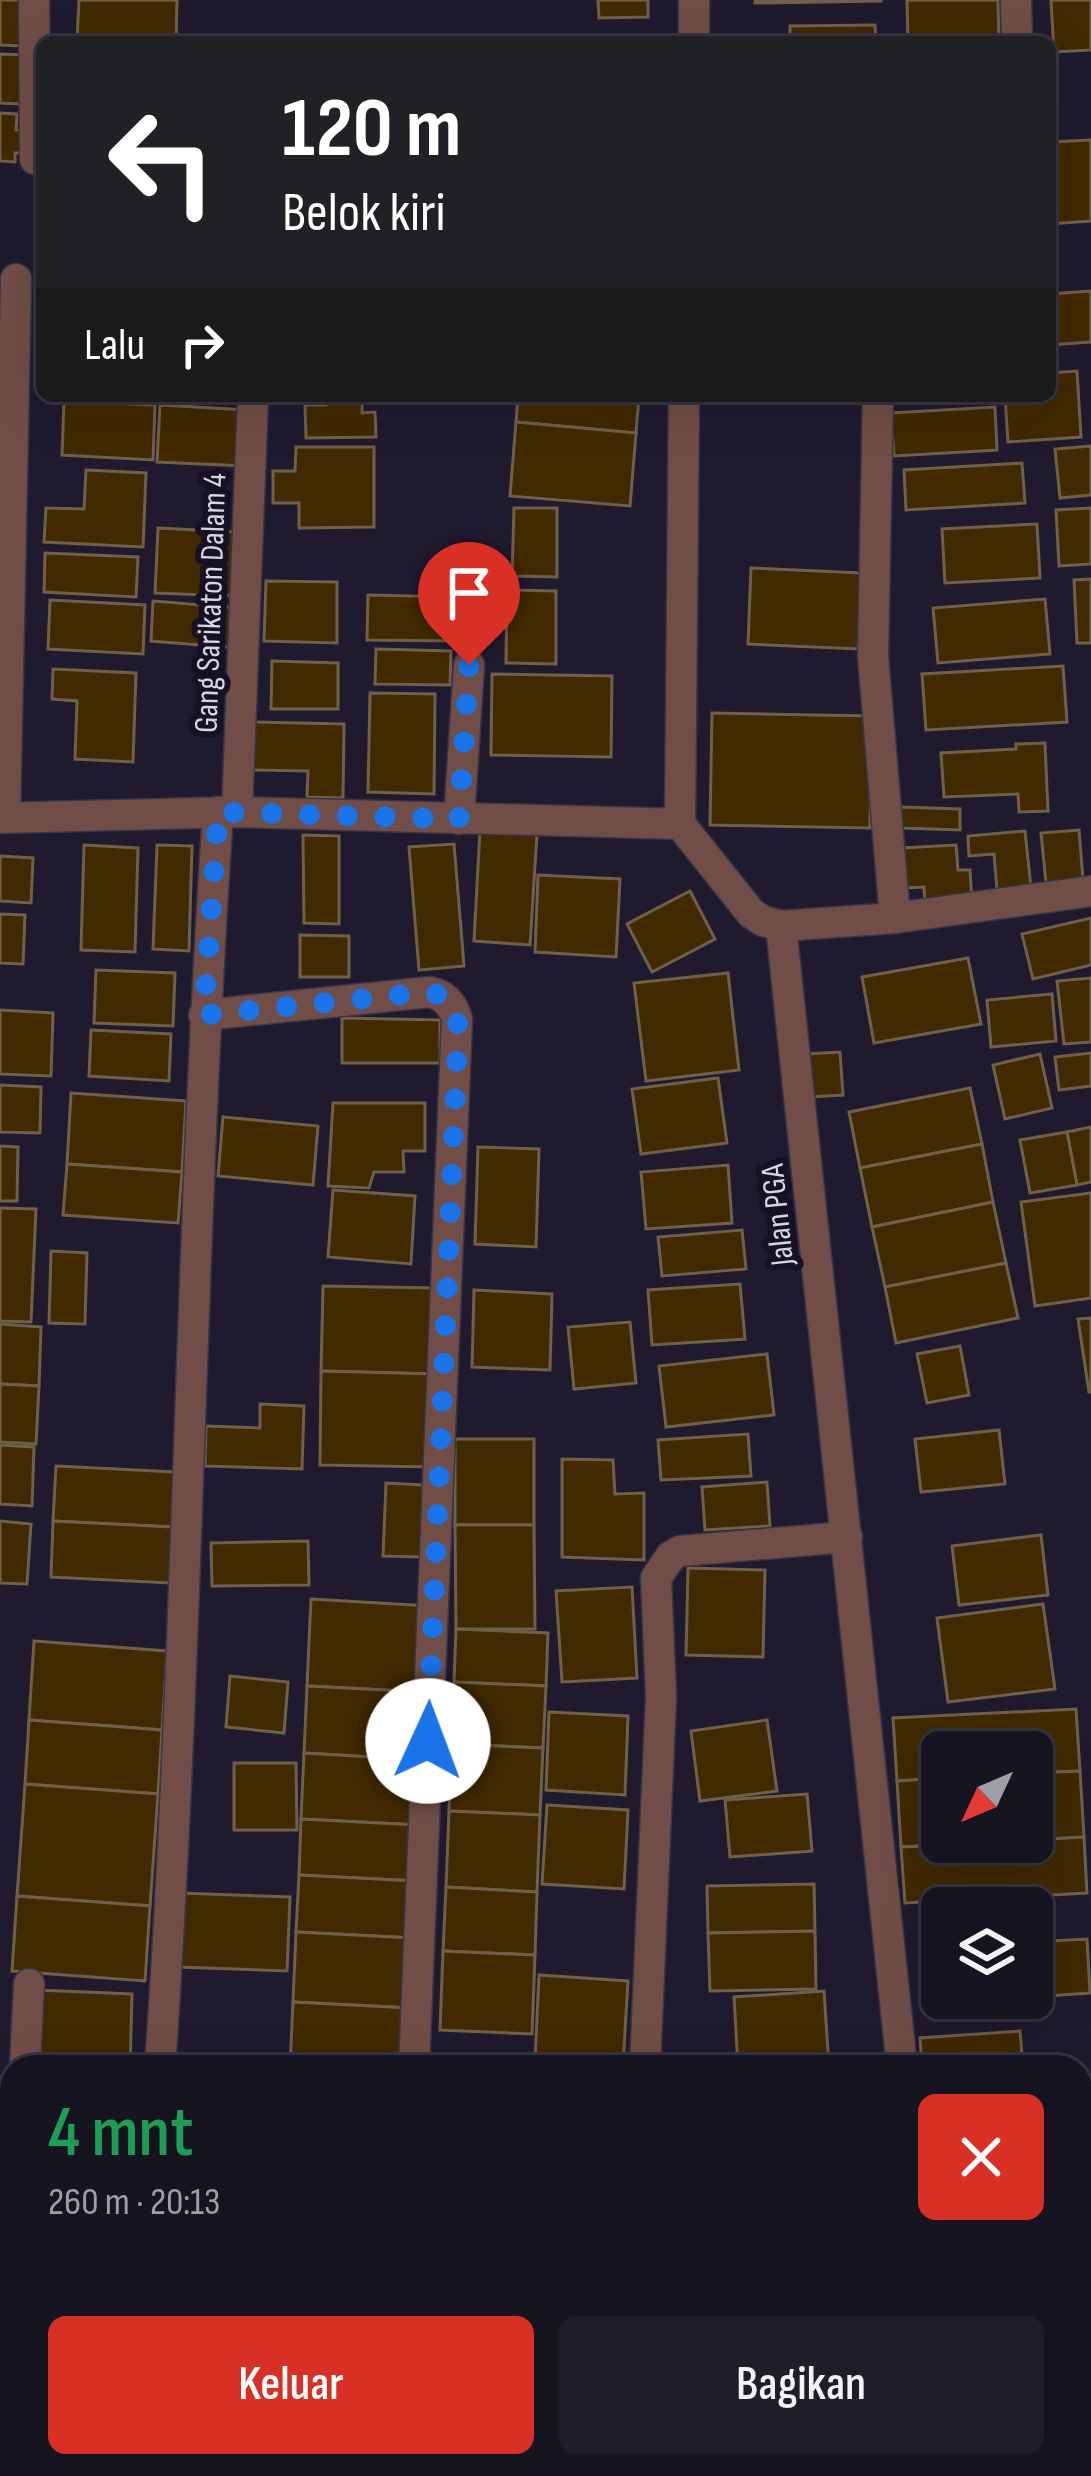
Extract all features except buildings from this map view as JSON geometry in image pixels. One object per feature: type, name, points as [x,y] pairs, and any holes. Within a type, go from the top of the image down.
[{"type":"street","points":[[34,0],[36,159]]},
{"type":"street","points":[[694,0],[694,36]]},
{"type":"street","points":[[1016,0],[1017,36]]},
{"type":"street","points":[[16,279],[2,818],[227,812],[680,824]]},
{"type":"street","name":"Gang Sarikaton Dalam 4","points":[[161,2055],[172,1895],[204,1015],[227,812],[253,402]]},
{"type":"street","points":[[684,402],[680,824],[742,904],[781,926],[895,918],[1091,891]]},
{"type":"street","points":[[878,402],[873,656],[895,918]]},
{"type":"street","points":[[459,819],[469,665]]},
{"type":"street","name":"Jalan PGA","points":[[781,926],[901,2055]]},
{"type":"street","points":[[204,1015],[430,992],[445,998],[458,1019],[415,2055]]},
{"type":"street","points":[[646,2055],[661,1696],[656,1579],[670,1556],[680,1551],[847,1537]]},
{"type":"street","points":[[26,2055],[29,1984]]},
{"type":"route","points":[[428,1741],[458,1019],[445,998],[430,992],[204,1015],[218,812],[459,819],[469,665]]}]
